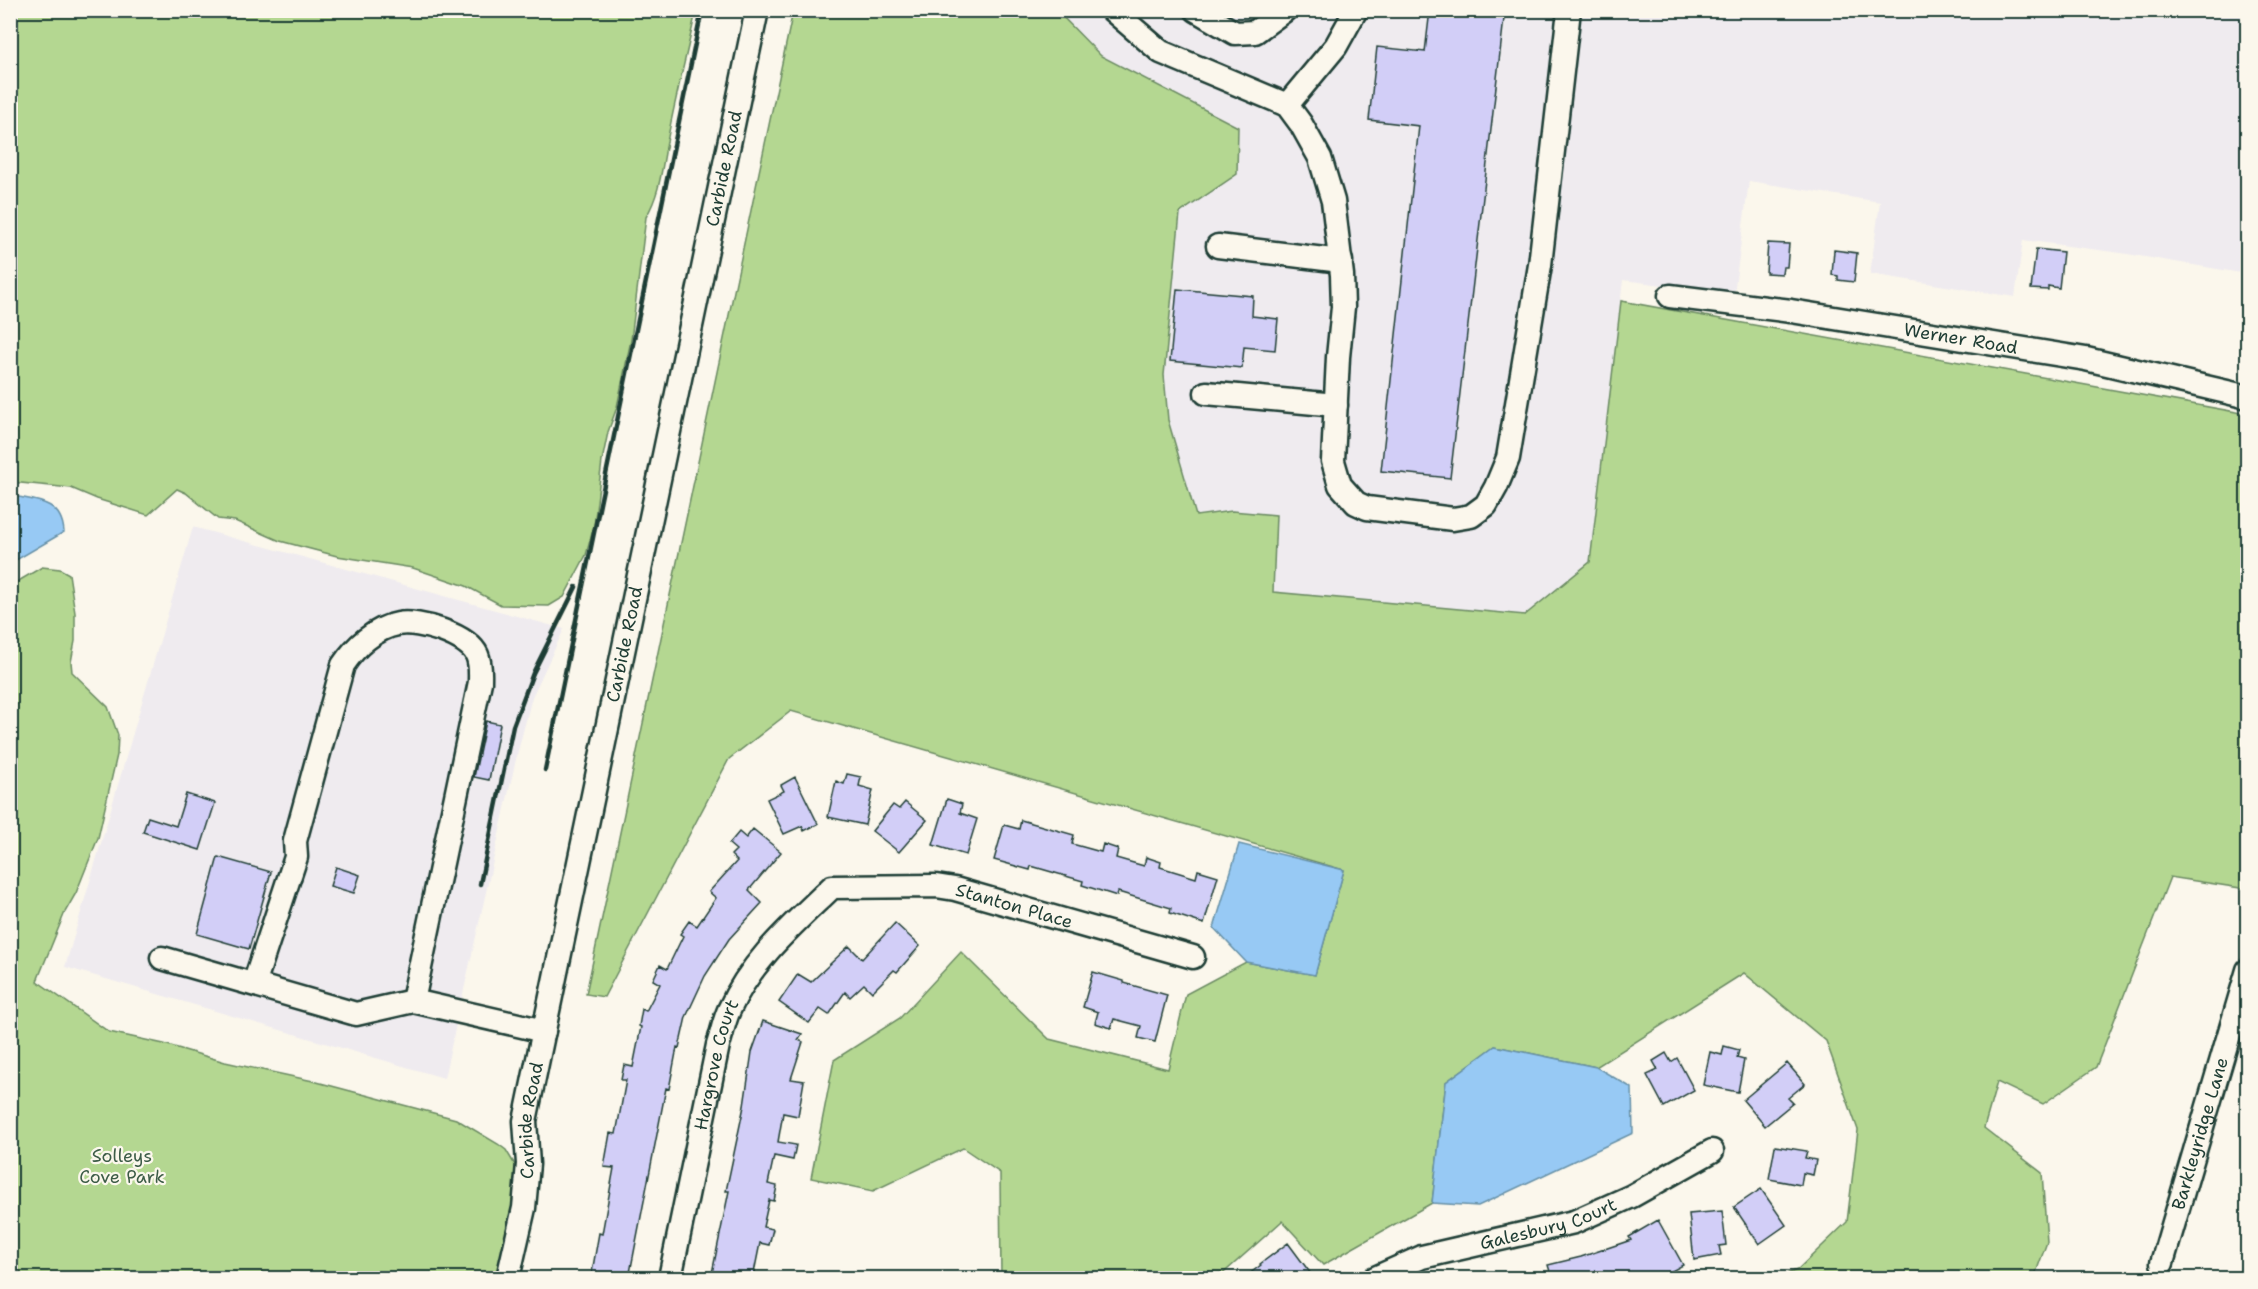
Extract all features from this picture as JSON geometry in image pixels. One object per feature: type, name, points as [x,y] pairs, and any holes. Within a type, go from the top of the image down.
[{"type":"street","name":"Carbide Road","points":[[508,1278],[524,1208],[528,1164],[525,1121],[757,10]]},
{"type":"street","points":[[1112,10],[1161,52],[1287,105],[1301,124],[1320,158],[1333,201],[1341,261],[1344,307],[1336,405],[1333,461],[1335,474],[1340,485],[1356,503],[1367,508],[1453,519],[1471,516],[1486,505],[1508,458],[1537,288],[1569,10]]},
{"type":"street","points":[[1201,12],[1235,33],[1255,32],[1285,10]]},
{"type":"street","points":[[1287,105],[1336,46],[1356,10]]},
{"type":"street","points":[[1218,246],[1341,261]]},
{"type":"street","name":"Werner Road","points":[[1670,296],[1791,311],[2086,359],[2247,397]]},
{"type":"street","points":[[1206,393],[1336,405]]},
{"type":"street","points":[[254,984],[296,857],[295,841],[343,665],[352,651],[367,639],[397,624],[417,624],[463,639],[477,653],[481,666],[480,682],[413,1001]]},
{"type":"street","name":"Stanton Place","points":[[832,887],[936,886],[956,889],[1193,957]]},
{"type":"street","name":"Hargrove Court","points":[[670,1278],[718,1045],[729,1010],[746,979],[769,949],[832,887]]},
{"type":"street","points":[[162,958],[356,1014],[413,1001],[544,1031]]},
{"type":"street","name":"Barkleyridge Lane","points":[[2162,1263],[2244,995],[2247,970]]},
{"type":"street","name":"Galesbury Court","points":[[1375,1278],[1422,1257],[1583,1218],[1632,1196],[1712,1151]]},
{"type":"shaded area","points":[[1057,11],[2247,11],[2247,274],[2121,253],[2023,240],[2015,297],[1870,274],[1880,202],[1749,181],[1734,294],[1623,280],[1591,562],[1525,615],[1273,592],[1276,515],[1232,511],[1196,516],[1168,420],[1164,375],[1180,213],[1237,174],[1238,127],[1101,56]]},
{"type":"shaded area","points":[[193,527],[564,629],[532,697],[444,1078],[65,967]]},
{"type":"green space","points":[[10,11],[696,11],[658,188],[646,217],[631,340],[617,407],[608,432],[602,461],[594,526],[586,555],[564,597],[549,606],[501,605],[466,586],[413,568],[337,556],[280,541],[235,521],[218,519],[186,493],[177,489],[148,515],[71,488],[11,482]]},
{"type":"green space","points":[[793,11],[1057,11],[1101,56],[1238,127],[1237,174],[1180,213],[1164,375],[1168,420],[1196,516],[1232,511],[1276,515],[1273,592],[1525,615],[1590,562],[1621,301],[2247,414],[2247,889],[2170,877],[2096,1067],[2043,1104],[1997,1082],[1984,1128],[2042,1173],[2047,1242],[2034,1278],[1776,1278],[1797,1270],[1847,1222],[1858,1130],[1826,1041],[1744,973],[1596,1067],[1495,1046],[1446,1082],[1432,1203],[1323,1265],[1282,1221],[1218,1278],[1001,1278],[1000,1173],[963,1148],[873,1191],[811,1178],[834,1060],[900,1018],[961,952],[1049,1039],[1168,1069],[1186,994],[1246,962],[1315,975],[1344,870],[791,711],[729,759],[604,997],[586,994]]},
{"type":"green space","name":"Solleys Cove Park","points":[[42,567],[60,569],[69,574],[75,613],[72,672],[108,707],[118,735],[117,755],[98,838],[37,981],[109,1032],[164,1044],[225,1062],[313,1081],[456,1119],[498,1144],[506,1150],[515,1165],[515,1201],[498,1278],[11,1278],[10,586]]},
{"type":"water","points":[[19,497],[49,505],[59,515],[64,532],[11,563],[11,499]]},
{"type":"water","points":[[1239,844],[1344,870],[1315,975],[1246,962],[1214,928]]},
{"type":"water","points":[[1495,1046],[1596,1067],[1632,1088],[1633,1133],[1478,1206],[1432,1203],[1446,1082]]},
{"type":"building","points":[[1430,10],[1505,10],[1450,478],[1381,471],[1419,126],[1369,120],[1377,47],[1425,52]]},
{"type":"building","points":[[1768,243],[1789,244],[1787,267],[1783,267],[1782,274],[1766,273]]},
{"type":"building","points":[[2036,249],[2063,252],[2059,288],[2048,286],[2048,290],[2031,289]]},
{"type":"building","points":[[1834,250],[1857,253],[1854,282],[1838,280],[1838,276],[1832,275]]},
{"type":"building","points":[[1177,289],[1253,296],[1252,316],[1278,319],[1275,350],[1244,347],[1242,368],[1170,361]]},
{"type":"building","points":[[486,721],[500,724],[489,780],[474,777]]},
{"type":"building","points":[[847,774],[861,777],[859,786],[873,790],[865,825],[828,817],[836,781],[844,784]]},
{"type":"building","points":[[795,777],[818,824],[804,831],[802,826],[784,834],[767,799],[784,791],[781,785]]},
{"type":"building","points":[[186,794],[215,803],[200,850],[143,832],[148,817],[176,826]]},
{"type":"building","points":[[947,799],[962,804],[960,813],[977,819],[966,855],[933,845]]},
{"type":"building","points":[[905,802],[927,820],[899,852],[872,831],[893,805],[899,809]]},
{"type":"building","points":[[1021,820],[1074,835],[1072,844],[1101,852],[1103,844],[1118,849],[1116,858],[1144,866],[1146,857],[1161,862],[1160,867],[1196,878],[1198,870],[1218,876],[1204,924],[1170,913],[1171,908],[1118,892],[1117,896],[1082,885],[1083,881],[1031,866],[1030,870],[994,860],[1004,825],[1019,829]]},
{"type":"building","points":[[753,829],[781,852],[749,890],[762,903],[729,939],[705,976],[686,1017],[679,1048],[677,1047],[669,1089],[666,1088],[629,1278],[591,1278],[614,1168],[604,1167],[610,1133],[616,1134],[626,1080],[621,1080],[624,1065],[633,1067],[642,1009],[646,1011],[660,984],[653,980],[660,965],[667,969],[683,936],[680,934],[689,921],[697,926],[716,898],[709,892],[737,861],[731,855],[736,850],[729,844],[739,832],[746,838]]},
{"type":"building","points":[[218,857],[271,872],[249,949],[197,934]]},
{"type":"building","points":[[336,867],[360,875],[354,893],[330,886]]},
{"type":"building","points":[[895,923],[920,946],[897,972],[894,970],[872,992],[864,984],[850,997],[845,992],[829,1015],[820,1009],[809,1023],[779,1002],[798,974],[811,982],[849,946],[862,959]]},
{"type":"building","points":[[1093,972],[1167,995],[1155,1042],[1138,1038],[1141,1026],[1114,1019],[1111,1028],[1095,1023],[1098,1012],[1083,1007]]},
{"type":"building","points":[[763,1021],[802,1034],[798,1040],[803,1042],[791,1079],[804,1081],[798,1116],[783,1113],[778,1142],[796,1145],[793,1160],[774,1156],[768,1184],[777,1186],[774,1201],[769,1200],[763,1227],[773,1229],[769,1245],[760,1243],[753,1278],[711,1278],[729,1191],[726,1191],[744,1106],[752,1052]]},
{"type":"building","points":[[1724,1046],[1739,1050],[1737,1058],[1744,1060],[1738,1092],[1703,1085],[1710,1052],[1722,1055]]},
{"type":"building","points":[[1666,1053],[1671,1062],[1677,1058],[1694,1090],[1664,1107],[1647,1075],[1658,1070],[1653,1061]]},
{"type":"building","points":[[1787,1063],[1805,1084],[1788,1098],[1793,1103],[1765,1126],[1743,1100]]},
{"type":"building","points":[[1775,1146],[1807,1151],[1805,1158],[1816,1160],[1813,1175],[1803,1173],[1801,1185],[1769,1179]]},
{"type":"building","points":[[1761,1189],[1786,1225],[1759,1244],[1734,1207]]},
{"type":"building","points":[[1722,1211],[1726,1245],[1719,1246],[1721,1255],[1694,1260],[1689,1214]]},
{"type":"building","points":[[1658,1220],[1683,1265],[1659,1278],[1552,1278],[1548,1265],[1581,1257],[1631,1240],[1629,1237]]},
{"type":"building","points":[[1288,1243],[1314,1278],[1244,1278],[1260,1264]]},
{"type":"railway","points":[[545,770],[702,10]]},
{"type":"railway","points":[[480,884],[513,726],[533,673],[576,587]]}]
